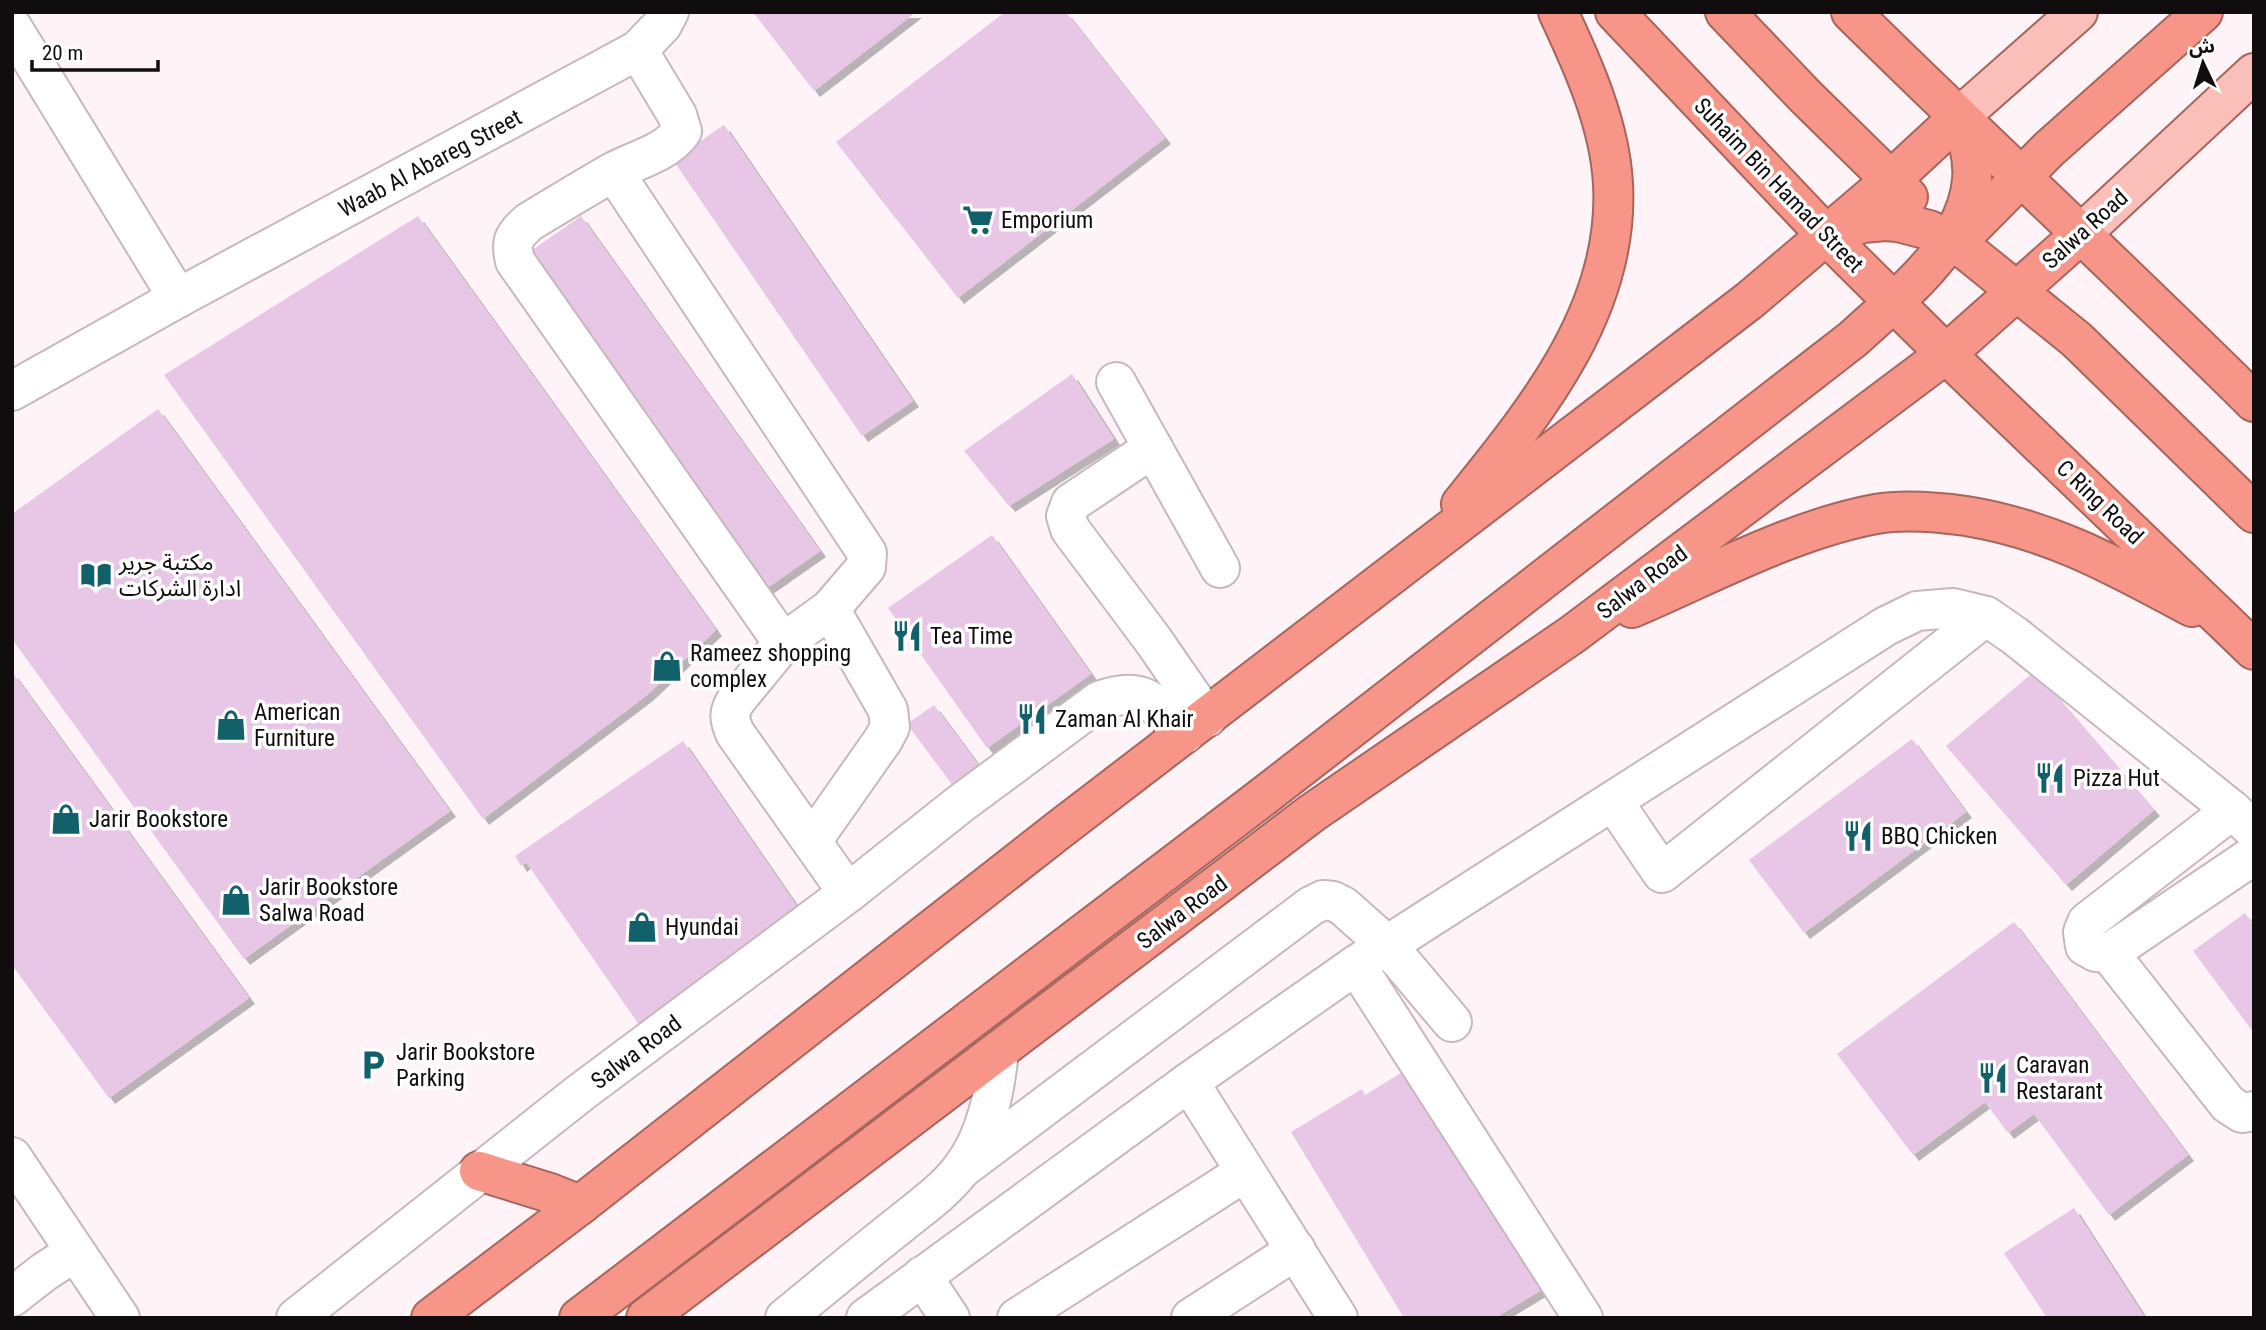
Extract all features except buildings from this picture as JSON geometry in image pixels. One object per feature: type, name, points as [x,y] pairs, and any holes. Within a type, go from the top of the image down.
[{"type":"highway","points":[[1423,552],[1527,422],[1561,369],[1586,320],[1606,263],[1613,184],[1609,156],[1592,96],[1558,12]]},
{"type":"highway","name":"Suhaim Bin Hamad Street","points":[[1615,12],[1827,236],[1946,354]]},
{"type":"highway","points":[[1725,12],[1890,181],[1954,240],[2077,340],[2254,513]]},
{"type":"highway","points":[[1851,12],[2254,402]]},
{"type":"highway","points":[[579,1318],[1264,796],[1833,355],[1893,302],[2070,130],[2203,12]]},
{"type":"highway","points":[[432,1318],[1049,837],[1750,300],[1890,181],[1958,118]]},
{"type":"highway","points":[[1946,354],[1927,321],[1922,306],[1924,290],[1954,240],[1973,184],[1972,150],[1958,118]]},
{"type":"highway","points":[[1827,236],[1863,223],[1885,221],[1911,224],[1938,233],[1985,255],[2018,260],[2048,253],[2082,233]]},
{"type":"highway","name":"Salwa Road","points":[[646,1318],[1312,813],[1573,634],[1946,354],[2082,233]]},
{"type":"highway","name":"C Ring Road","points":[[1946,354],[2244,640]]},
{"type":"highway","points":[[1573,634],[1796,538],[1852,519],[1901,512],[1952,514],[1992,521],[2058,540],[2090,553],[2244,640]]},
{"type":"highway","points":[[479,1171],[580,1205]]},
{"type":"main road","points":[[1958,118],[2078,12]]},
{"type":"main road","name":"Salwa Road","points":[[2082,233],[2254,73]]},
{"type":"street","name":"Waab Al Abareg Street","points":[[12,391],[178,298],[638,50],[662,26],[669,12]]},
{"type":"street","points":[[12,27],[178,298]]},
{"type":"street","points":[[638,50],[677,115],[682,131],[667,146],[614,172],[529,222],[517,233],[511,245],[515,261],[783,643]]},
{"type":"street","points":[[614,172],[866,553],[866,567],[830,609],[783,643],[737,699],[729,715],[735,733],[848,893]]},
{"type":"street","points":[[1116,382],[1220,568]]},
{"type":"street","points":[[1153,448],[1071,503],[1066,516],[1070,529],[1153,640],[1196,726]]},
{"type":"street","points":[[849,1265],[874,1312],[1189,1082],[1372,955],[1854,646],[1917,611],[1953,608],[1986,616],[2015,636],[2243,820],[2087,922],[2083,932],[2085,946],[2096,953],[2109,953],[2254,855]]},
{"type":"street","points":[[812,841],[890,727],[888,710],[830,609]]},
{"type":"street","points":[[1613,801],[1662,873],[1986,616]]},
{"type":"street","name":"Salwa Road","points":[[296,1318],[479,1171],[1099,701],[1119,694],[1137,695],[1196,726]]},
{"type":"street","points":[[785,1318],[937,1194],[964,1167],[1311,906],[1323,900],[1343,906],[1583,1318]]},
{"type":"street","points":[[2109,953],[2228,1104],[2242,1113],[2254,1111]]},
{"type":"street","points":[[1372,955],[1452,1022]]},
{"type":"street","points":[[964,1167],[989,1108],[996,1082],[999,1051]]},
{"type":"street","points":[[1189,1082],[1338,1318]]},
{"type":"street","points":[[12,1157],[120,1318]]},
{"type":"street","points":[[1017,1318],[1245,1172]]},
{"type":"street","points":[[1191,1318],[1296,1250]]},
{"type":"street","points":[[12,1297],[75,1252]]},
{"type":"street","points":[[922,1276],[950,1318]]},
{"type":"place","name":"Emporium","points":[[978,220]]},
{"type":"place","name":"مكتبة جرير ادارة الشركات","points":[[96,575]]},
{"type":"place","name":"Tea Time","points":[[907,636]]},
{"type":"place","name":"Rameez shopping complex","points":[[667,666]]},
{"type":"place","name":"Zaman Al Khair","points":[[1032,719]]},
{"type":"place","name":"American Furniture","points":[[231,725]]},
{"type":"place","name":"Pizza Hut","points":[[2050,778]]},
{"type":"place","name":"Jarir Bookstore","points":[[66,819]]},
{"type":"place","name":"BBQ Chicken","points":[[1858,836]]},
{"type":"place","name":"Jarir Bookstore Salwa Road","points":[[236,900]]},
{"type":"place","name":"Hyundai","points":[[642,927]]},
{"type":"place","name":"Jarir Bookstore Parking","points":[[373,1065]]},
{"type":"place","name":"Caravan Restarant","points":[[1993,1078]]}]
